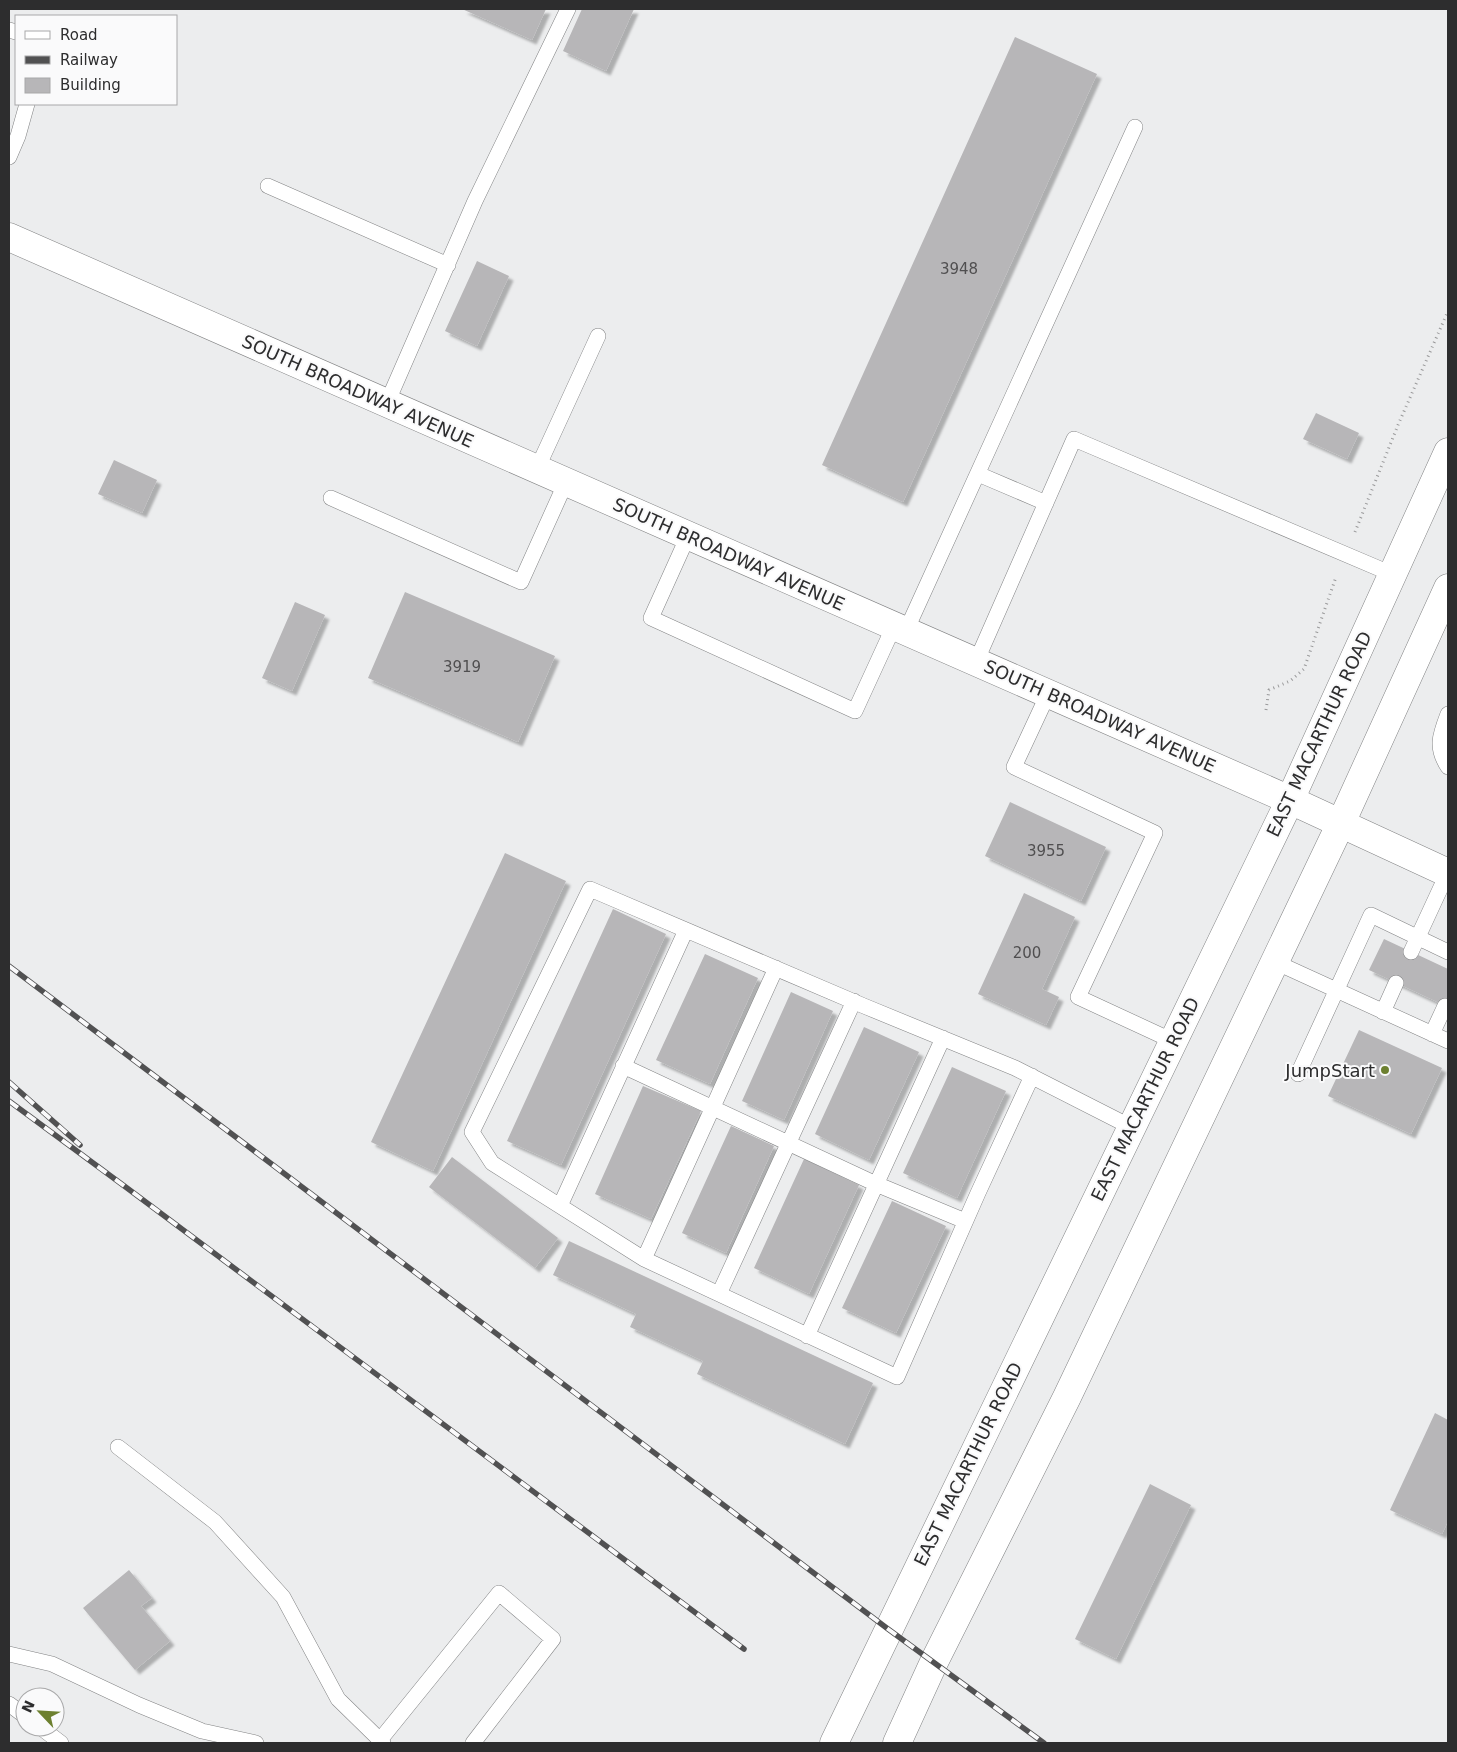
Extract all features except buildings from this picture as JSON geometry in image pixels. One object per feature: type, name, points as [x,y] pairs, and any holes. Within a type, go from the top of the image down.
[{"type":"street","name":"SOUTH BROADWAY AVENUE","points":[[9,237],[1290,800],[1448,872]]},
{"type":"street","name":"EAST MACARTHUR ROAD","points":[[834,1743],[1290,800],[1448,452]]},
{"type":"street","points":[[897,1743],[934,1662],[1076,1379],[1341,824],[1446,597]]},
{"type":"lane","points":[[387,403],[475,200],[568,9]]},
{"type":"lane","points":[[9,157],[18,136],[26,105]]},
{"type":"lane","points":[[688,536],[651,618],[855,711],[900,628],[978,474],[1134,128]]},
{"type":"lane","points":[[268,186],[448,265]]},
{"type":"lane","points":[[537,469],[598,336]]},
{"type":"lane","points":[[976,662],[1074,439],[1392,574]]},
{"type":"lane","points":[[978,474],[1046,503]]},
{"type":"lane","points":[[331,498],[521,582],[566,482]]},
{"type":"lane","points":[[1048,694],[1014,767],[1155,833],[1078,997],[1173,1041]]},
{"type":"lane","points":[[1448,714],[1440,735],[1441,756],[1448,768]]},
{"type":"lane","points":[[1414,945],[1448,872]]},
{"type":"lane","points":[[1032,1076],[965,1221],[897,1378],[644,1259],[492,1163],[472,1132],[590,889],[1032,1076],[1131,1127]]},
{"type":"lane","points":[[1298,1074],[1371,915],[1414,945],[1448,952]]},
{"type":"lane","points":[[560,1206],[686,930]]},
{"type":"lane","points":[[1274,962],[1448,1042]]},
{"type":"lane","points":[[644,1259],[776,968]]},
{"type":"lane","points":[[1383,1012],[1396,983]]},
{"type":"lane","points":[[719,1294],[854,1001]]},
{"type":"lane","points":[[1432,1034],[1445,1006]]},
{"type":"lane","points":[[807,1336],[943,1038]]},
{"type":"lane","points":[[623,1066],[876,1184],[965,1221]]},
{"type":"lane","points":[[118,1448],[215,1522],[283,1597],[338,1699],[382,1741],[499,1593],[553,1639],[473,1743]]},
{"type":"lane","points":[[9,1654],[52,1664],[139,1705],[202,1731],[256,1743]]},
{"type":"path","points":[[1266,710],[1269,690],[1290,681],[1304,670],[1337,574],[1398,425],[1448,310]]},
{"type":"railway","points":[[9,966],[888,1629],[1044,1743]]},
{"type":"railway","points":[[9,1082],[80,1145]]},
{"type":"railway","points":[[9,1101],[744,1649]]},
{"type":"place","name":"JumpStart","points":[[1385,1070]]}]
